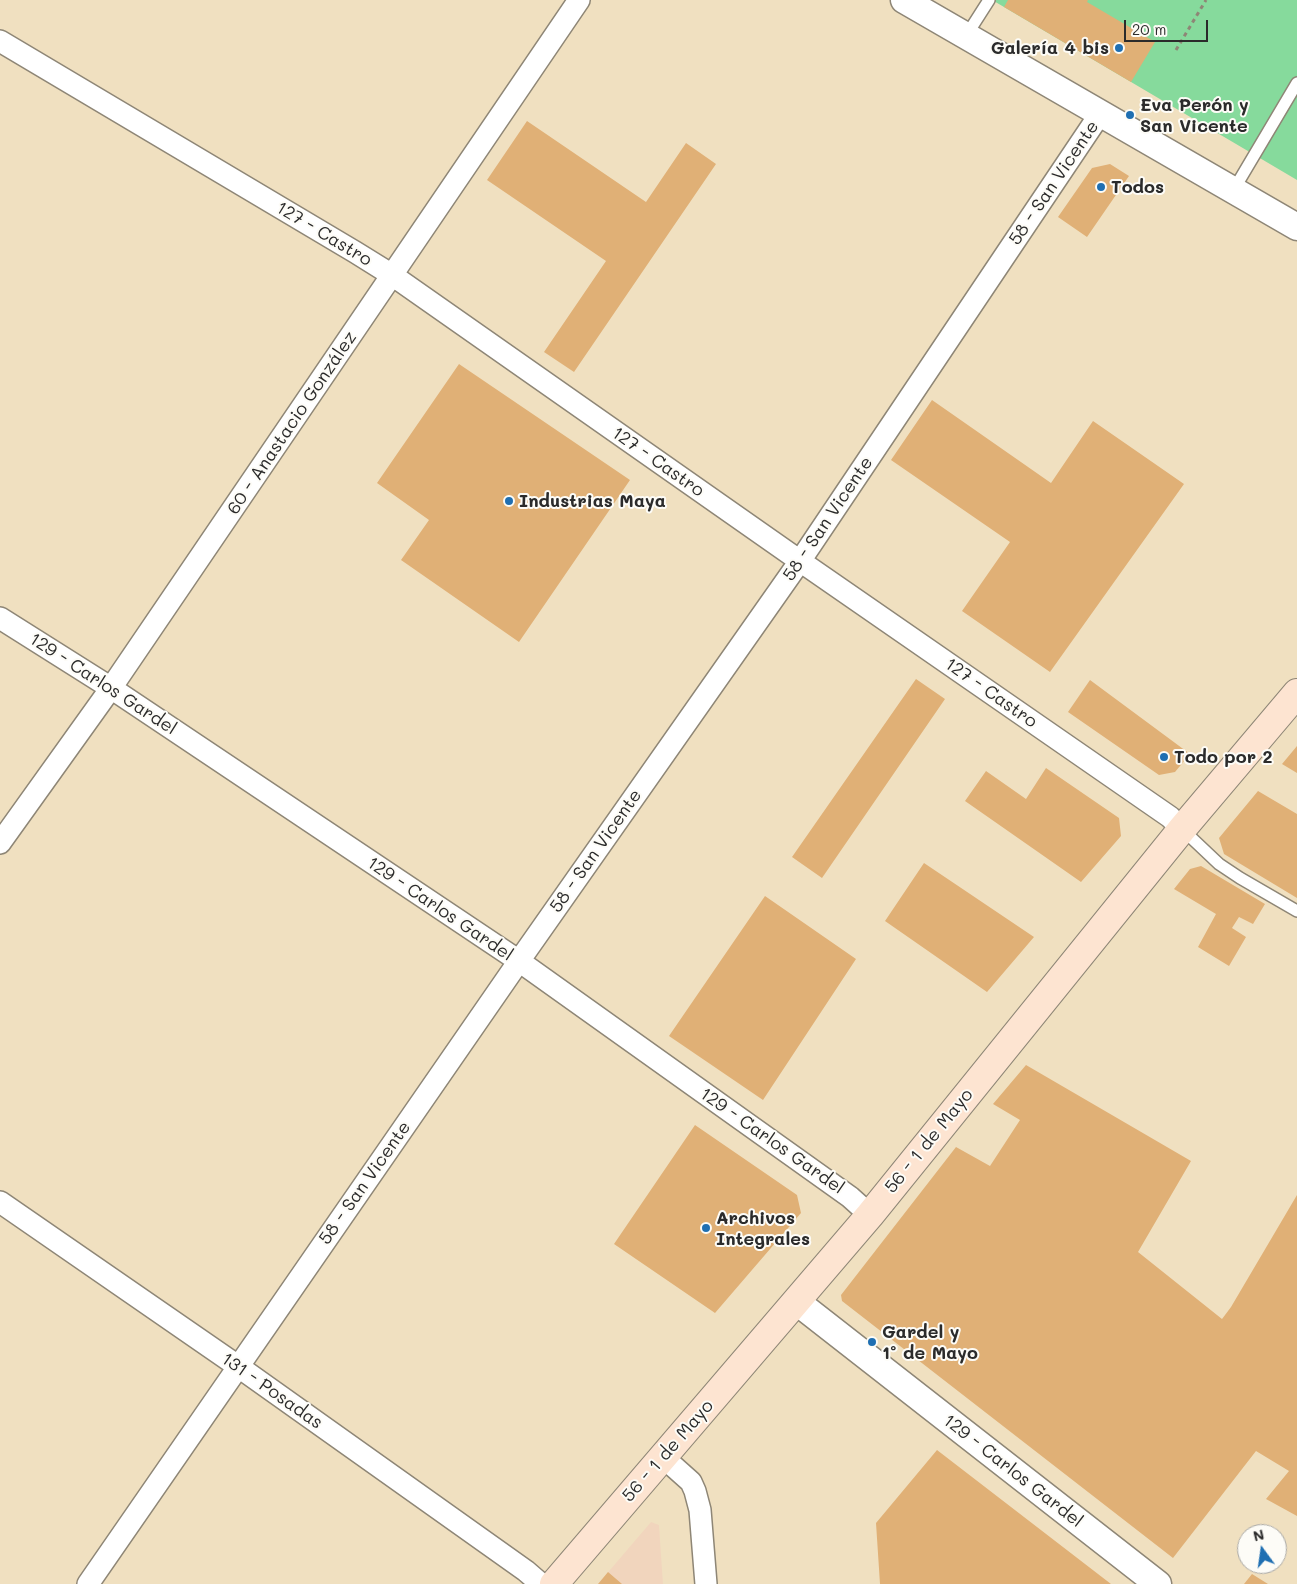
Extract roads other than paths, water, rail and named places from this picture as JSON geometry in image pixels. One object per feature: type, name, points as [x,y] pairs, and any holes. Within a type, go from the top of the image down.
[{"type":"main road","name":"56 - 1 de Mayo","points":[[554,1584],[870,1215],[1182,828],[1297,693]]},
{"type":"street","name":"60 - Anastacio González","points":[[0,843],[111,688],[580,0]]},
{"type":"street","points":[[904,0],[1233,192],[1297,227]]},
{"type":"street","name":"127 - Castro","points":[[0,41],[392,275],[1170,817],[1182,828]]},
{"type":"street","name":"58 - San Vicente","points":[[88,1584],[518,961],[800,561],[1100,114]]},
{"type":"street","name":"129 - Carlos Gardel","points":[[0,618],[111,688],[518,961],[850,1197],[870,1215]]},
{"type":"street","name":"131 - Posadas","points":[[0,1202],[239,1367],[526,1571],[541,1584]]},
{"type":"street","name":"129 - Carlos Gardel","points":[[797,1302],[1158,1584]]},
{"type":"street","points":[[663,1456],[691,1482],[695,1491],[700,1510],[706,1584]]},
{"type":"lane","points":[[966,36],[989,0]]},
{"type":"lane","points":[[1233,192],[1297,83]]},
{"type":"lane","name":"127 - Castro","points":[[1182,828],[1219,864],[1297,911]]},
{"type":"place","name":"Galería 4 bis","points":[[1119,48]]},
{"type":"place","name":"Eva Perón y San Vicente","points":[[1130,115]]},
{"type":"place","name":"Todos","points":[[1101,187]]},
{"type":"place","name":"Industrias Maya","points":[[509,501]]},
{"type":"place","name":"Todo por 2","points":[[1164,757]]},
{"type":"place","name":"Archivos Integrales","points":[[706,1228]]},
{"type":"place","name":"Gardel y 1º de Mayo","points":[[872,1342]]}]
